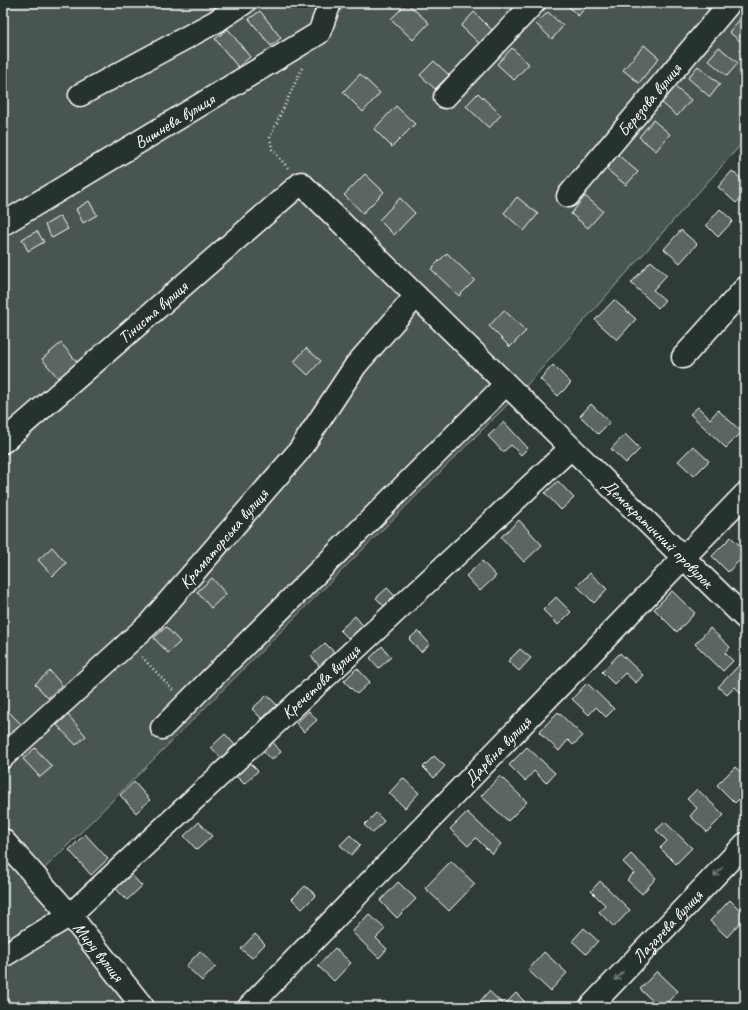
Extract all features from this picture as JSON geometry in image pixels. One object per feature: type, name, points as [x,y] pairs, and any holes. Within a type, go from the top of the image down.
[{"type":"street","points":[[80,94],[215,22],[244,3]]},
{"type":"street","name":"Вишнева вулиця","points":[[3,224],[319,33],[330,3]]},
{"type":"street","points":[[445,97],[534,3]]},
{"type":"street","name":"Березова вулиця","points":[[568,196],[730,3]]},
{"type":"street","name":"Демократичний провулок","points":[[301,183],[745,618]]},
{"type":"street","name":"Тіниста вулиця","points":[[3,442],[301,183]]},
{"type":"street","points":[[683,357],[745,288]]},
{"type":"street","name":"Краматорська вулиця","points":[[3,757],[149,624],[299,451],[356,365],[416,296]]},
{"type":"street","points":[[162,728],[506,384]]},
{"type":"street","name":"Кречетова вулиця","points":[[3,956],[70,915],[571,448]]},
{"type":"street","name":"Дарвіна вулиця","points":[[249,1007],[745,494]]},
{"type":"street","name":"Миру вулиця","points":[[3,840],[70,915],[143,1007]]},
{"type":"street","name":"Лазарева вулиця","points":[[590,1007],[745,844]]},
{"type":"path","points":[[301,183],[272,149],[270,137],[302,68]]},
{"type":"path","points":[[128,643],[187,703]]},
{"type":"shaded area","points":[[3,3],[745,3],[745,140],[525,387],[42,871],[3,827]]},
{"type":"shaded area","points":[[3,850],[59,912],[3,946]]},
{"type":"shaded area","points":[[68,924],[134,1007],[3,1007],[3,963]]},
{"type":"building","points":[[407,3],[429,23],[413,40],[391,19]]},
{"type":"building","points":[[565,3],[590,3],[578,16]]},
{"type":"building","points":[[700,3],[713,3],[708,9]]},
{"type":"building","points":[[260,11],[281,38],[271,46],[249,19]]},
{"type":"building","points":[[474,12],[492,30],[479,43],[461,26]]},
{"type":"building","points":[[548,12],[563,26],[552,39],[536,24]]},
{"type":"building","points":[[741,18],[745,21],[745,45],[729,32]]},
{"type":"building","points":[[228,29],[250,57],[238,67],[215,39]]},
{"type":"building","points":[[644,45],[659,58],[639,83],[623,70]]},
{"type":"building","points":[[719,47],[738,63],[727,76],[708,60]]},
{"type":"building","points":[[512,48],[529,64],[514,80],[497,64]]},
{"type":"building","points":[[434,61],[449,75],[435,89],[420,75]]},
{"type":"building","points":[[698,66],[720,84],[710,97],[688,78]]},
{"type":"building","points":[[360,74],[380,93],[363,112],[343,92]]},
{"type":"building","points":[[675,87],[691,100],[677,116],[661,102]]},
{"type":"building","points":[[478,93],[501,115],[489,128],[466,106]]},
{"type":"building","points":[[396,106],[415,124],[392,147],[374,129]]},
{"type":"building","points":[[653,120],[670,134],[656,151],[639,137]]},
{"type":"building","points":[[618,155],[638,172],[626,185],[606,169]]},
{"type":"building","points":[[732,171],[745,182],[745,193],[736,203],[718,187]]},
{"type":"building","points":[[365,174],[384,192],[363,213],[344,195]]},
{"type":"building","points":[[585,196],[603,211],[588,228],[571,214]]},
{"type":"building","points":[[517,197],[538,214],[524,231],[504,213]]},
{"type":"building","points":[[400,198],[415,213],[394,235],[379,220]]},
{"type":"building","points":[[89,201],[97,215],[83,223],[76,209]]},
{"type":"building","points":[[720,209],[733,221],[718,237],[706,225]]},
{"type":"building","points":[[60,216],[68,229],[52,238],[45,225]]},
{"type":"building","points":[[681,230],[697,244],[680,263],[664,249]]},
{"type":"building","points":[[37,231],[44,242],[28,251],[22,239]]},
{"type":"building","points":[[447,253],[475,280],[459,296],[431,269]]},
{"type":"building","points":[[651,261],[667,275],[653,290],[665,300],[658,308],[631,283]]},
{"type":"building","points":[[614,300],[636,319],[617,340],[595,320]]},
{"type":"building","points":[[504,310],[526,331],[510,347],[489,326]]},
{"type":"building","points":[[61,343],[78,363],[59,379],[42,359]]},
{"type":"building","points":[[306,348],[321,361],[308,375],[294,362]]},
{"type":"building","points":[[553,365],[571,383],[558,396],[540,379]]},
{"type":"building","points":[[745,397],[745,405],[741,401]]},
{"type":"building","points":[[591,404],[610,422],[598,434],[580,416]]},
{"type":"building","points":[[698,407],[710,419],[718,410],[742,432],[726,448],[690,414]]},
{"type":"building","points":[[504,422],[528,448],[521,455],[511,445],[503,452],[488,436]]},
{"type":"building","points":[[625,434],[640,449],[626,463],[611,449]]},
{"type":"building","points":[[693,446],[709,461],[694,476],[678,461]]},
{"type":"building","points":[[558,481],[574,498],[561,510],[545,493]]},
{"type":"building","points":[[519,520],[542,545],[524,562],[501,537]]},
{"type":"building","points":[[731,537],[745,551],[745,555],[728,572],[712,556]]},
{"type":"building","points":[[52,547],[66,563],[53,576],[38,560]]},
{"type":"building","points":[[482,561],[496,576],[480,591],[466,576]]},
{"type":"building","points":[[590,573],[607,589],[594,603],[577,586]]},
{"type":"building","points":[[212,578],[226,594],[211,608],[197,592]]},
{"type":"building","points":[[387,588],[396,597],[385,607],[376,598]]},
{"type":"building","points":[[672,591],[695,613],[677,632],[654,609]]},
{"type":"building","points":[[556,597],[571,612],[558,625],[543,610]]},
{"type":"building","points":[[355,616],[365,628],[351,641],[340,630]]},
{"type":"building","points":[[166,627],[180,642],[168,653],[154,638]]},
{"type":"building","points":[[710,628],[730,647],[725,653],[733,661],[723,671],[695,644]]},
{"type":"building","points":[[418,631],[430,644],[421,652],[409,639]]},
{"type":"building","points":[[325,643],[335,653],[320,667],[311,656]]},
{"type":"building","points":[[382,646],[391,657],[379,668],[370,658]]},
{"type":"building","points":[[520,649],[531,658],[519,671],[508,661]]},
{"type":"building","points":[[620,653],[643,675],[636,683],[625,673],[614,684],[602,672]]},
{"type":"building","points":[[745,659],[745,696],[735,687],[727,695],[718,687]]},
{"type":"building","points":[[357,668],[370,682],[357,694],[344,681]]},
{"type":"building","points":[[50,671],[62,685],[48,698],[35,684]]},
{"type":"building","points":[[587,683],[614,709],[606,717],[596,707],[589,715],[572,699]]},
{"type":"building","points":[[267,695],[277,705],[262,719],[252,709]]},
{"type":"building","points":[[7,710],[22,725],[7,739],[3,735],[3,713]]},
{"type":"building","points":[[309,711],[317,720],[304,732],[296,723]]},
{"type":"building","points":[[558,712],[583,736],[573,745],[568,740],[559,751],[539,732]]},
{"type":"building","points":[[68,715],[86,736],[76,745],[57,725]]},
{"type":"building","points":[[225,734],[235,745],[221,758],[211,747]]},
{"type":"building","points":[[272,741],[281,752],[271,760],[262,750]]},
{"type":"building","points":[[527,747],[555,773],[546,783],[534,771],[525,781],[509,765]]},
{"type":"building","points":[[35,748],[52,767],[40,777],[23,759]]},
{"type":"building","points":[[434,756],[445,766],[434,778],[423,767]]},
{"type":"building","points":[[250,763],[258,771],[244,784],[236,776]]},
{"type":"building","points":[[735,767],[745,776],[745,793],[735,803],[717,785]]},
{"type":"building","points":[[500,776],[527,802],[508,821],[481,796]]},
{"type":"building","points":[[403,778],[419,793],[405,808],[389,793]]},
{"type":"building","points":[[134,782],[150,800],[136,813],[120,795]]},
{"type":"building","points":[[697,789],[724,815],[707,832],[690,816],[697,808],[687,799]]},
{"type":"building","points":[[467,812],[501,844],[492,854],[476,838],[468,846],[450,829]]},
{"type":"building","points":[[376,813],[384,821],[373,833],[364,825]]},
{"type":"building","points":[[199,822],[212,836],[197,850],[184,836]]},
{"type":"building","points":[[665,822],[692,848],[676,864],[660,848],[667,841],[656,830]]},
{"type":"building","points":[[85,834],[108,859],[91,875],[69,850]]},
{"type":"building","points":[[350,835],[360,845],[351,855],[340,845]]},
{"type":"building","points":[[631,854],[656,878],[642,894],[627,880],[634,873],[623,862]]},
{"type":"building","points":[[451,861],[475,884],[449,911],[425,888]]},
{"type":"building","points":[[129,872],[142,886],[127,900],[113,886]]},
{"type":"building","points":[[600,881],[630,910],[614,927],[599,912],[605,905],[591,891]]},
{"type":"building","points":[[398,882],[416,899],[397,918],[380,901]]},
{"type":"building","points":[[305,886],[316,895],[302,909],[292,899]]},
{"type":"building","points":[[730,900],[745,915],[745,917],[727,937],[710,921]]},
{"type":"building","points":[[369,914],[385,929],[376,938],[387,949],[379,958],[352,932]]},
{"type":"building","points":[[584,928],[598,941],[586,954],[572,941]]},
{"type":"building","points":[[255,934],[265,944],[252,958],[241,949]]},
{"type":"building","points":[[335,948],[351,963],[334,981],[318,966]]},
{"type":"building","points":[[200,951],[216,966],[202,981],[186,966]]},
{"type":"building","points":[[544,952],[567,973],[550,991],[528,970]]},
{"type":"building","points":[[657,971],[678,991],[663,1007],[659,1007],[640,989]]},
{"type":"building","points":[[489,991],[504,1005],[516,993],[530,1007],[486,1007],[480,1001]]}]
